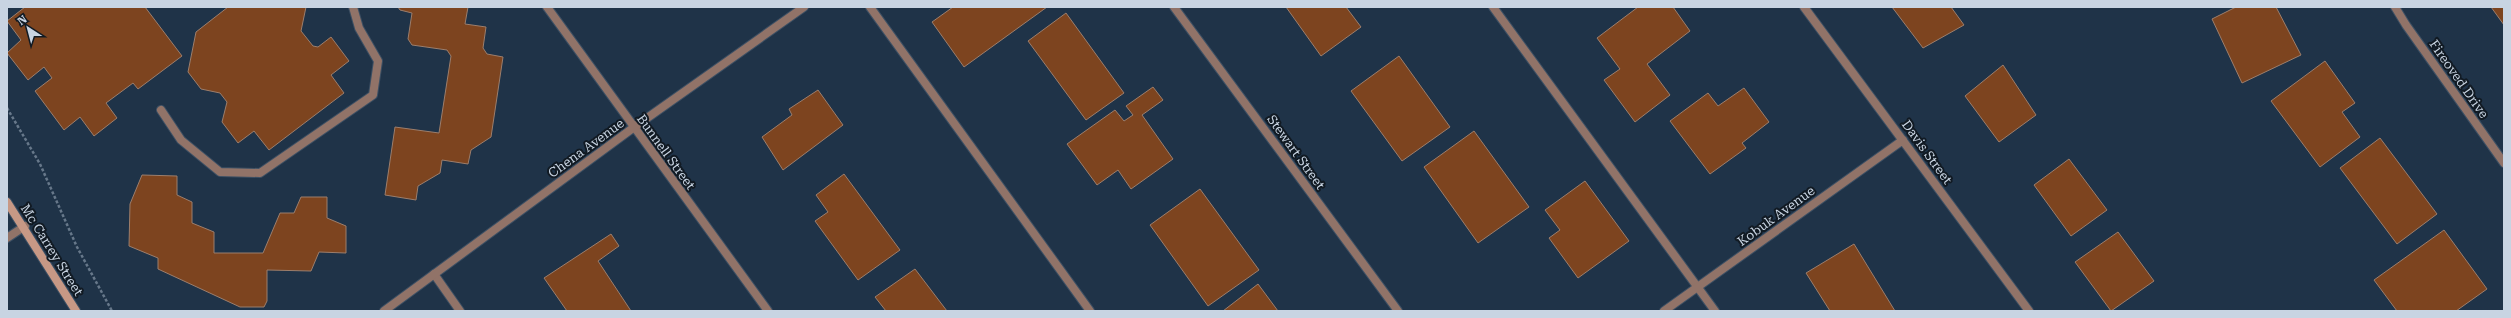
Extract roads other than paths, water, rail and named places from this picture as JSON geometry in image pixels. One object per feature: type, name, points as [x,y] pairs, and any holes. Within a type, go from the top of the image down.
[{"type":"street","points":[[161,110],[181,140],[220,172],[260,173],[373,95],[378,61],[359,28],[353,7]]},
{"type":"street","name":"Bunnell Street","points":[[547,7],[633,128],[768,311]]},
{"type":"street","name":"Chena Avenue","points":[[384,311],[633,128],[804,7]]},
{"type":"street","points":[[870,7],[1090,311]]},
{"type":"street","name":"Stewart Street","points":[[1174,7],[1398,311]]},
{"type":"street","points":[[1493,7],[1715,311]]},
{"type":"street","name":"Davis Street","points":[[1804,7],[2029,311]]},
{"type":"street","name":"Fireoved Drive","points":[[2396,7],[2406,25],[2504,163]]},
{"type":"street","name":"Kobuk Avenue","points":[[1664,311],[1903,140]]},
{"type":"street","name":"Mc Carrey Street","points":[[7,202],[25,226],[76,311]]},
{"type":"street","points":[[7,238],[25,226]]},
{"type":"street","points":[[434,274],[460,311]]}]
